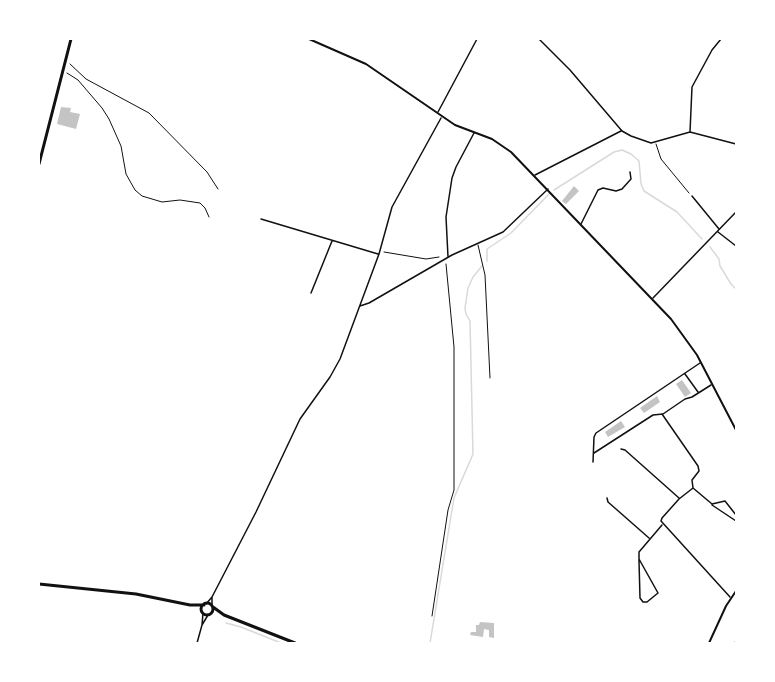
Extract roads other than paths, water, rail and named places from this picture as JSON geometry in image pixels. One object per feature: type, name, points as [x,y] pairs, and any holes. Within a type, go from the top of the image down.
[{"type":"main road","points":[[39,164],[71,39]]},
{"type":"main road","points":[[39,584],[136,594],[189,605],[205,604],[224,615],[294,643]]},
{"type":"main road","points":[[202,612],[205,604]]},
{"type":"main road","points":[[189,605],[210,615],[224,615]]},
{"type":"main road","points":[[210,615],[213,607]]},
{"type":"street","points":[[309,39],[366,64],[442,117],[504,145],[675,324],[701,362],[736,430]]},
{"type":"street","points":[[437,114],[477,39]]},
{"type":"street","points":[[539,39],[584,84],[622,131],[646,142],[655,143],[690,132],[736,144]]},
{"type":"street","points":[[690,132],[692,87],[711,50],[721,39]]},
{"type":"street","points":[[205,604],[212,597],[268,488],[300,419],[337,366],[379,253],[392,207],[442,117]]},
{"type":"street","points":[[535,175],[622,131]]},
{"type":"street","points":[[447,258],[446,229],[451,182],[456,167],[474,133]]},
{"type":"street","points":[[581,224],[598,190],[622,189],[631,179],[630,172]]},
{"type":"street","points":[[359,305],[366,305],[447,258],[478,245],[511,227],[548,189]]},
{"type":"street","points":[[692,196],[718,230],[736,246]]},
{"type":"street","points":[[653,299],[736,212]]},
{"type":"street","points":[[261,219],[379,253]]},
{"type":"street","points":[[311,293],[333,240]]},
{"type":"street","points":[[593,462],[596,433],[701,362]]},
{"type":"street","points":[[684,374],[698,393]]},
{"type":"street","points":[[593,453],[600,451],[653,415],[662,414],[713,384]]},
{"type":"street","points":[[662,414],[699,466],[699,471],[693,480],[693,488],[661,521],[731,598]]},
{"type":"street","points":[[621,449],[624,449],[680,499]]},
{"type":"street","points":[[693,488],[736,521]]},
{"type":"street","points":[[607,498],[650,539]]},
{"type":"street","points":[[712,504],[725,501],[736,515]]},
{"type":"street","points":[[639,559],[658,592],[647,602],[640,598],[639,559],[639,552],[663,524]]},
{"type":"street","points":[[709,643],[736,591]]},
{"type":"street","points":[[212,597],[213,607]]},
{"type":"street","points":[[197,643],[202,625],[202,612]]},
{"type":"street","points":[[202,625],[210,615]]},
{"type":"lane","points":[[478,245],[485,275],[490,378]]},
{"type":"waterway","points":[[554,190],[614,152],[622,150],[639,161],[641,184],[644,191],[677,212],[702,239]]},
{"type":"waterway","points":[[487,261],[487,249],[511,233],[549,194]]},
{"type":"waterway","points":[[710,247],[736,289]]},
{"type":"waterway","points":[[430,643],[454,498],[473,454],[470,321],[465,308],[468,288],[482,266]]},
{"type":"waterway","points":[[226,623],[281,643]]}]
